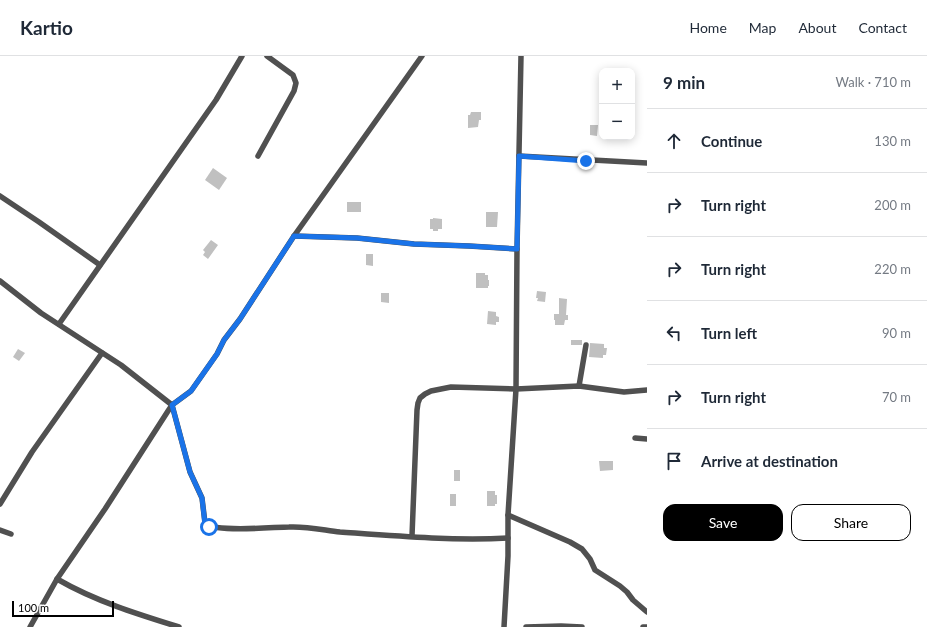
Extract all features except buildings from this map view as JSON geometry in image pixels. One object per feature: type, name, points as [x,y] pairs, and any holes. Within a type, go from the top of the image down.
[{"type":"street","points":[[59,324],[216,100],[242,56]]},
{"type":"street","points":[[258,156],[294,91],[296,83],[293,75],[267,56]]},
{"type":"street","points":[[30,627],[57,579],[172,405],[191,391],[294,236],[422,56]]},
{"type":"street","points":[[504,627],[508,556],[508,515],[516,389],[521,56]]},
{"type":"street","points":[[519,156],[647,163]]},
{"type":"street","points":[[0,196],[100,265]]},
{"type":"street","points":[[294,236],[357,238],[414,244],[517,249]]},
{"type":"street","points":[[0,281],[41,313],[121,365],[172,405],[190,472],[202,498],[205,524],[207,526],[214,528],[239,529],[304,526],[339,532],[474,539],[508,538]]},
{"type":"street","points":[[579,386],[586,345]]},
{"type":"street","points":[[0,504],[32,452],[102,353]]},
{"type":"street","points":[[412,536],[417,410],[420,398],[431,391],[451,387],[516,389],[579,386],[624,392],[647,390]]},
{"type":"street","points":[[634,438],[647,438]]},
{"type":"street","points":[[508,515],[570,542],[582,549],[590,559],[595,570],[620,586],[647,612]]},
{"type":"street","points":[[0,530],[11,534]]},
{"type":"street","points":[[57,579],[89,595],[161,624],[179,627]]},
{"type":"street","points":[[526,627],[582,627]]},
{"type":"route","points":[[209,527],[205,524],[202,498],[190,472],[172,405],[191,391],[294,236],[357,238],[414,244],[517,249],[519,156],[586,161]]}]
